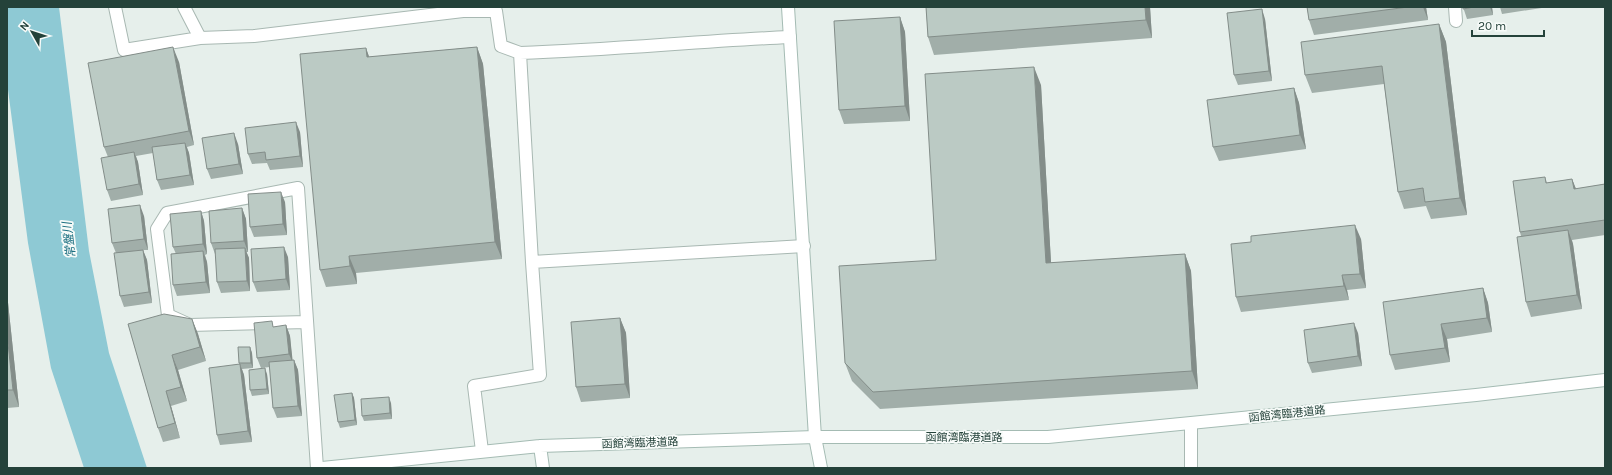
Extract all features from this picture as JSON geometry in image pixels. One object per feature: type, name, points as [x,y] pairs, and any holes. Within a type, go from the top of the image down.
[{"type":"street","points":[[115,7],[124,50],[200,38],[254,36],[463,11],[496,11],[501,46],[520,53],[579,51],[790,37]]},
{"type":"street","points":[[184,7],[200,38]]},
{"type":"street","points":[[788,7],[815,438],[821,468]]},
{"type":"street","points":[[1455,7],[1456,21]]},
{"type":"street","points":[[482,451],[474,386],[540,375],[520,53]]},
{"type":"street","points":[[307,322],[190,325],[168,315],[157,229],[167,213],[298,188],[317,468]]},
{"type":"street","points":[[532,262],[804,246]]},
{"type":"street","name":"函館湾臨港道路","points":[[322,468],[540,446],[815,438],[1048,437],[1476,395],[1605,380]]},
{"type":"street","points":[[1191,424],[1191,468]]},
{"type":"street","points":[[540,446],[543,468]]},
{"type":"water","name":"常盤川","points":[[7,7],[59,7],[89,251],[109,353],[147,468],[84,468],[51,368],[28,243],[7,82]]},
{"type":"building","points":[[926,7],[1145,7],[1146,20],[928,37]]},
{"type":"building","points":[[1307,7],[1408,7],[1309,20]]},
{"type":"building","points":[[1463,7],[1474,7],[1463,9]]},
{"type":"building","points":[[1262,9],[1269,71],[1234,75],[1227,13]]},
{"type":"building","points":[[900,17],[905,106],[839,110],[834,21]]},
{"type":"building","points":[[1439,24],[1460,198],[1425,202],[1423,188],[1398,192],[1382,66],[1305,75],[1301,42]]},
{"type":"building","points":[[173,47],[189,131],[104,147],[88,63]]},
{"type":"building","points":[[477,47],[495,242],[349,256],[350,266],[320,270],[300,54],[366,48],[367,57]]},
{"type":"building","points":[[1034,67],[1046,263],[1185,254],[1192,371],[873,392],[845,363],[839,266],[936,260],[925,74]]},
{"type":"building","points":[[1294,88],[1300,135],[1213,147],[1207,100]]},
{"type":"building","points":[[296,122],[300,156],[266,160],[265,152],[248,154],[245,128]]},
{"type":"building","points":[[234,133],[239,164],[207,169],[202,138]]},
{"type":"building","points":[[185,143],[190,175],[157,180],[152,147]]},
{"type":"building","points":[[134,152],[139,184],[107,190],[101,158]]},
{"type":"building","points":[[1545,177],[1546,183],[1572,179],[1574,189],[1605,184],[1605,220],[1520,232],[1513,181]]},
{"type":"building","points":[[281,192],[283,224],[250,227],[248,194]]},
{"type":"building","points":[[140,205],[144,239],[112,243],[108,209]]},
{"type":"building","points":[[242,208],[244,241],[211,243],[209,211]]},
{"type":"building","points":[[201,211],[203,244],[173,247],[170,214]]},
{"type":"building","points":[[1355,225],[1360,274],[1342,275],[1344,286],[1236,297],[1231,244],[1251,242],[1251,236]]},
{"type":"building","points":[[1568,230],[1577,295],[1526,302],[1517,237]]},
{"type":"building","points":[[284,247],[286,279],[253,282],[251,249]]},
{"type":"building","points":[[245,248],[247,281],[217,282],[215,249]]},
{"type":"building","points":[[143,250],[149,292],[120,296],[114,253]]},
{"type":"building","points":[[203,251],[206,282],[173,285],[171,254]]},
{"type":"building","points":[[1483,288],[1487,318],[1441,324],[1445,348],[1390,355],[1383,302]]},
{"type":"building","points":[[164,314],[192,319],[200,347],[172,355],[181,387],[166,391],[175,423],[158,428],[128,324]]},
{"type":"building","points":[[620,318],[625,384],[576,387],[571,322]]},
{"type":"building","points":[[272,321],[273,327],[286,325],[289,354],[257,358],[254,323]]},
{"type":"building","points":[[1354,323],[1358,356],[1308,363],[1304,330]]},
{"type":"building","points":[[7,334],[13,390],[7,390]]},
{"type":"building","points":[[238,347],[250,347],[251,363],[239,363]]},
{"type":"building","points":[[294,360],[298,406],[273,408],[269,362]]},
{"type":"building","points":[[240,364],[248,431],[217,435],[209,368]]},
{"type":"building","points":[[265,368],[267,389],[250,390],[249,370]]},
{"type":"building","points":[[352,393],[355,420],[338,422],[334,395]]},
{"type":"building","points":[[389,397],[390,413],[362,416],[361,399]]}]
